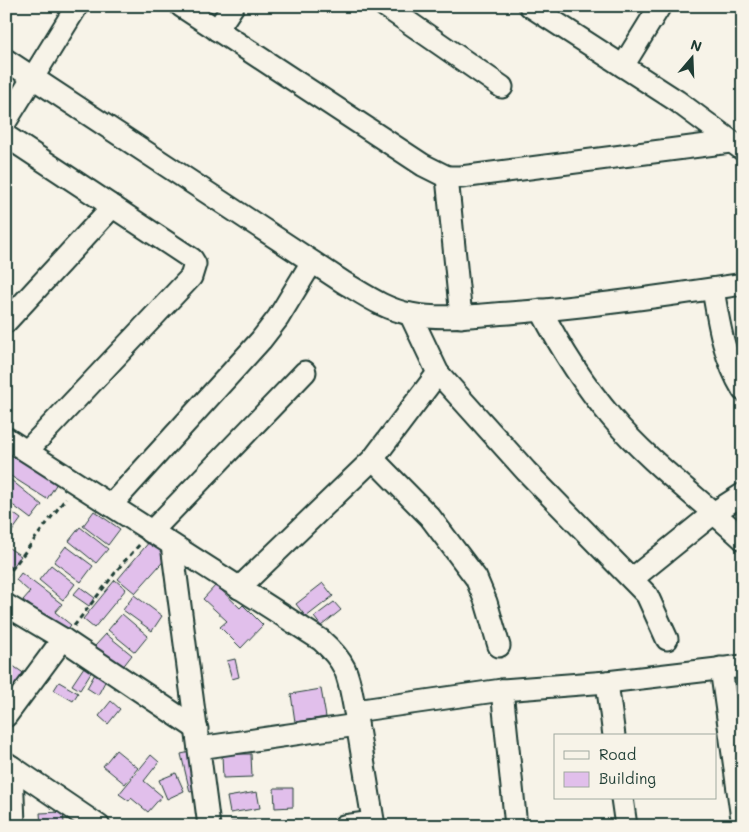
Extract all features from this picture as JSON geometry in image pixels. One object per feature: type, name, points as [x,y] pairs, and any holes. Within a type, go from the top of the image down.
[{"type":"street","points":[[6,120],[77,6]]},
{"type":"street","points":[[181,6],[423,165],[447,177],[736,146]]},
{"type":"street","points":[[217,30],[233,6]]},
{"type":"street","points":[[385,6],[502,87]]},
{"type":"street","points":[[530,6],[676,101],[736,146]]},
{"type":"street","points":[[623,66],[660,6]]},
{"type":"street","points":[[6,60],[312,262],[386,307],[410,314],[434,317],[461,316],[541,310],[743,284]]},
{"type":"street","points":[[6,136],[192,259],[195,269],[191,277],[28,451]]},
{"type":"street","points":[[447,177],[461,316]]},
{"type":"street","points":[[6,322],[113,206]]},
{"type":"street","points":[[111,505],[265,335],[278,318],[312,262]]},
{"type":"street","points":[[713,289],[725,353],[743,390]]},
{"type":"street","points":[[541,310],[565,356],[612,418],[631,438],[743,539]]},
{"type":"street","points":[[410,314],[438,373],[526,471],[647,595],[666,639]]},
{"type":"street","points":[[151,532],[306,372]]},
{"type":"street","points":[[239,588],[373,459],[438,373]]},
{"type":"street","points":[[6,438],[321,640],[336,654],[347,671],[374,824],[344,826]]},
{"type":"street","points":[[373,459],[430,518],[476,578],[486,602],[499,646]]},
{"type":"street","points":[[632,579],[714,512],[743,494]]},
{"type":"street","points":[[172,545],[210,826]]},
{"type":"street","points":[[6,605],[64,640],[198,738],[356,718],[502,690],[607,682],[743,666]]},
{"type":"street","points":[[6,716],[64,640]]},
{"type":"street","points":[[721,668],[743,826]]},
{"type":"street","points":[[607,682],[614,734]]},
{"type":"street","points":[[502,690],[516,826]]},
{"type":"street","points":[[9,765],[14,826]]},
{"type":"street","points":[[9,765],[99,826]]},
{"type":"street","points":[[622,800],[626,826]]},
{"type":"path","points":[[6,577],[78,484]]},
{"type":"path","points":[[64,640],[122,564],[151,532]]},
{"type":"building","points":[[10,453],[57,483],[47,499],[6,473],[6,459]]},
{"type":"building","points":[[6,476],[42,505],[31,519],[6,500]]},
{"type":"building","points":[[6,508],[21,519],[11,533],[6,530]]},
{"type":"building","points":[[94,511],[120,529],[108,545],[83,526]]},
{"type":"building","points":[[80,527],[108,549],[96,563],[69,541]]},
{"type":"building","points":[[150,541],[168,556],[135,593],[118,579]]},
{"type":"building","points":[[6,546],[21,556],[12,568],[6,564]]},
{"type":"building","points":[[66,546],[93,566],[81,582],[54,562]]},
{"type":"building","points":[[51,565],[75,584],[63,600],[39,580]]},
{"type":"building","points":[[21,573],[62,604],[55,612],[71,625],[65,632],[23,600],[30,592],[16,580]]},
{"type":"building","points":[[115,580],[126,589],[94,628],[83,619]]},
{"type":"building","points":[[323,583],[333,596],[306,617],[296,604]]},
{"type":"building","points":[[216,585],[240,608],[243,605],[263,625],[241,648],[220,627],[227,621],[203,599]]},
{"type":"building","points":[[80,587],[95,598],[89,606],[73,595]]},
{"type":"building","points":[[134,595],[162,616],[152,631],[123,610]]},
{"type":"building","points":[[334,602],[341,610],[321,626],[314,617]]},
{"type":"building","points":[[122,614],[148,636],[135,652],[108,630]]},
{"type":"building","points":[[106,634],[132,655],[122,668],[95,646]]},
{"type":"building","points":[[235,659],[239,677],[232,679],[227,661]]},
{"type":"building","points":[[7,662],[28,676],[17,691],[6,684]]},
{"type":"building","points":[[86,664],[93,669],[80,690],[72,685]]},
{"type":"building","points":[[96,672],[107,678],[98,695],[87,688]]},
{"type":"building","points":[[59,682],[78,693],[73,701],[54,690]]},
{"type":"building","points":[[321,689],[326,717],[295,722],[291,694]]},
{"type":"building","points":[[111,701],[120,709],[108,724],[99,716]]},
{"type":"building","points":[[116,750],[138,768],[125,784],[103,766]]},
{"type":"building","points":[[195,751],[204,789],[190,792],[181,754]]},
{"type":"building","points":[[222,754],[251,754],[252,777],[223,778]]},
{"type":"building","points":[[151,755],[159,762],[144,781],[162,796],[148,812],[131,798],[129,801],[119,794]]},
{"type":"building","points":[[176,773],[184,791],[167,799],[159,780]]},
{"type":"building","points":[[274,788],[293,788],[293,807],[275,808]]},
{"type":"building","points":[[257,792],[260,808],[230,813],[227,797]]},
{"type":"building","points":[[63,812],[64,823],[41,825],[40,813]]},
{"type":"building","points":[[255,820],[256,826],[231,826],[231,822]]}]
